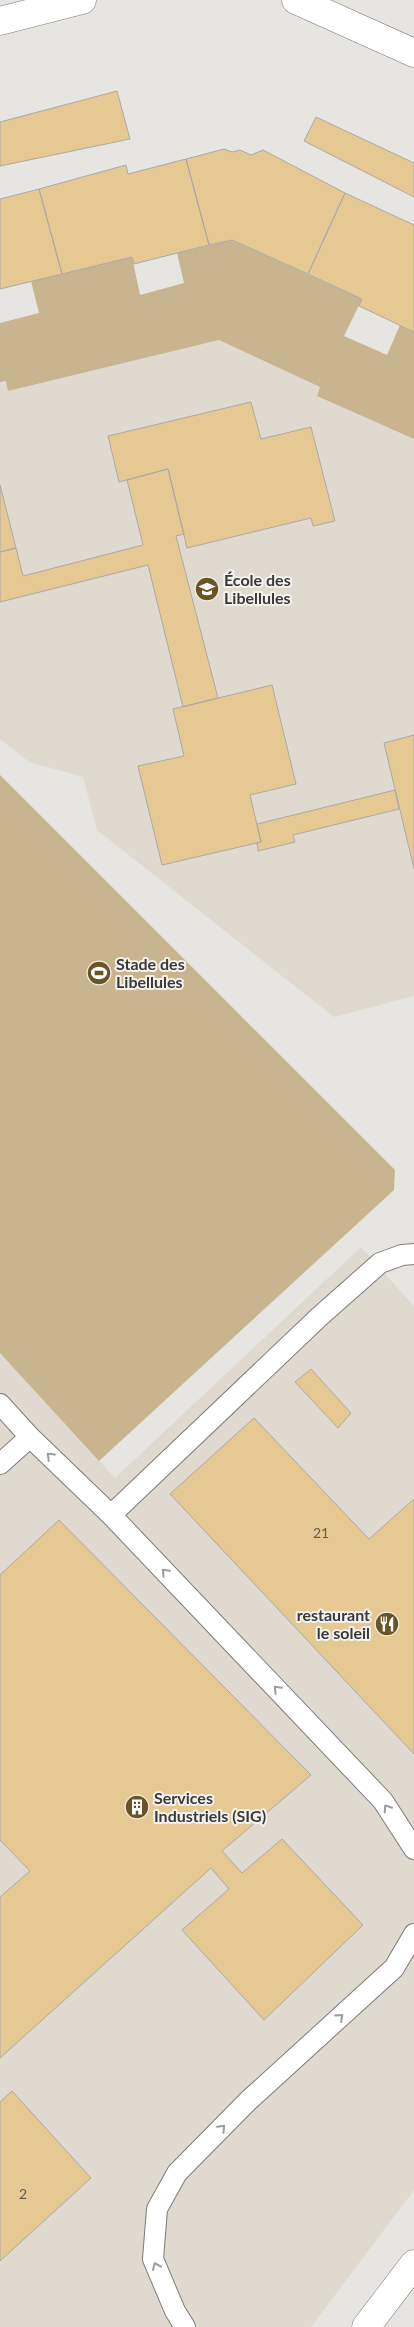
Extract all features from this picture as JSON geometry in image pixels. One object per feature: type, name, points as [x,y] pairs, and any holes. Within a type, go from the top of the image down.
[{"type":"street","points":[[0,21],[82,0]]},
{"type":"street","points":[[296,0],[414,54]]},
{"type":"street","points":[[366,2327],[414,2264]]},
{"type":"lane","points":[[111,1515],[319,1317],[380,1263],[402,1255],[414,1254]]},
{"type":"lane","points":[[0,1404],[30,1437],[111,1515],[383,1801],[414,1849]]},
{"type":"lane","points":[[0,1464],[30,1437]]},
{"type":"lane","points":[[185,2327],[175,2311],[153,2259],[157,2209],[177,2173],[248,2101],[394,1968],[414,1934]]},
{"type":"shaded area","points":[[232,240],[362,299],[344,336],[387,355],[400,325],[414,332],[414,439],[317,396],[320,387],[219,340],[8,391],[6,381],[0,382],[0,323],[39,313],[31,281],[132,257],[140,295],[184,283],[177,253]]},
{"type":"shaded area","name":"École des Libellules","points":[[219,340],[320,387],[317,396],[414,439],[414,996],[334,1017],[97,830],[83,777],[29,762],[0,739],[0,382],[6,381],[8,391]]},
{"type":"shaded area","name":"Stade des Libellules","points":[[0,775],[395,1170],[394,1190],[99,1461],[0,1353]]},
{"type":"shaded area","points":[[361,1247],[414,1306],[414,2190],[311,2327],[0,2327],[0,1353],[115,1478]]},
{"type":"building","points":[[117,91],[130,139],[0,166],[0,122]]},
{"type":"building","points":[[316,117],[414,163],[414,197],[304,141]]},
{"type":"building","points":[[224,149],[232,152],[240,150],[251,155],[263,150],[345,193],[308,274],[232,240],[209,245],[186,159]]},
{"type":"building","points":[[186,159],[209,245],[134,264],[132,257],[62,274],[39,189],[126,165],[128,174]]},
{"type":"building","points":[[39,189],[62,274],[0,289],[0,199]]},
{"type":"building","points":[[345,193],[414,225],[414,332],[359,306],[362,299],[308,274]]},
{"type":"building","points":[[251,402],[261,439],[311,427],[335,521],[313,526],[311,518],[187,548],[168,469],[119,482],[108,436]]},
{"type":"building","points":[[168,469],[184,534],[176,536],[218,698],[183,707],[148,565],[0,602],[0,552],[16,548],[23,576],[143,545],[127,480]]},
{"type":"building","points":[[0,485],[16,548],[0,552]]},
{"type":"building","points":[[272,685],[296,784],[250,795],[261,842],[162,865],[138,766],[184,756],[173,709]]},
{"type":"building","points":[[414,735],[414,869],[384,743]]},
{"type":"building","points":[[395,790],[399,809],[293,835],[295,842],[258,851],[257,843],[261,842],[257,824]]},
{"type":"building","points":[[311,1369],[351,1413],[338,1428],[295,1382]]},
{"type":"building","points":[[254,1418],[369,1539],[414,1499],[414,1754],[170,1494]]},
{"type":"building","name":"Services Industriels (SIG)","points":[[59,1520],[311,1775],[222,1851],[242,1873],[282,1839],[363,1925],[264,2020],[182,1930],[229,1889],[211,1868],[0,2058],[0,1897],[30,1871],[0,1840],[0,1575]]},
{"type":"building","points":[[12,2091],[91,2178],[0,2261],[0,2102]]},
{"type":"place","name":"École des Libellules","points":[[207,589]]},
{"type":"place","name":"Stade des Libellules","points":[[99,973]]},
{"type":"place","name":"restaurant le soleil","points":[[387,1624]]},
{"type":"place","name":"Services Industriels (SIG)","points":[[137,1807]]}]
